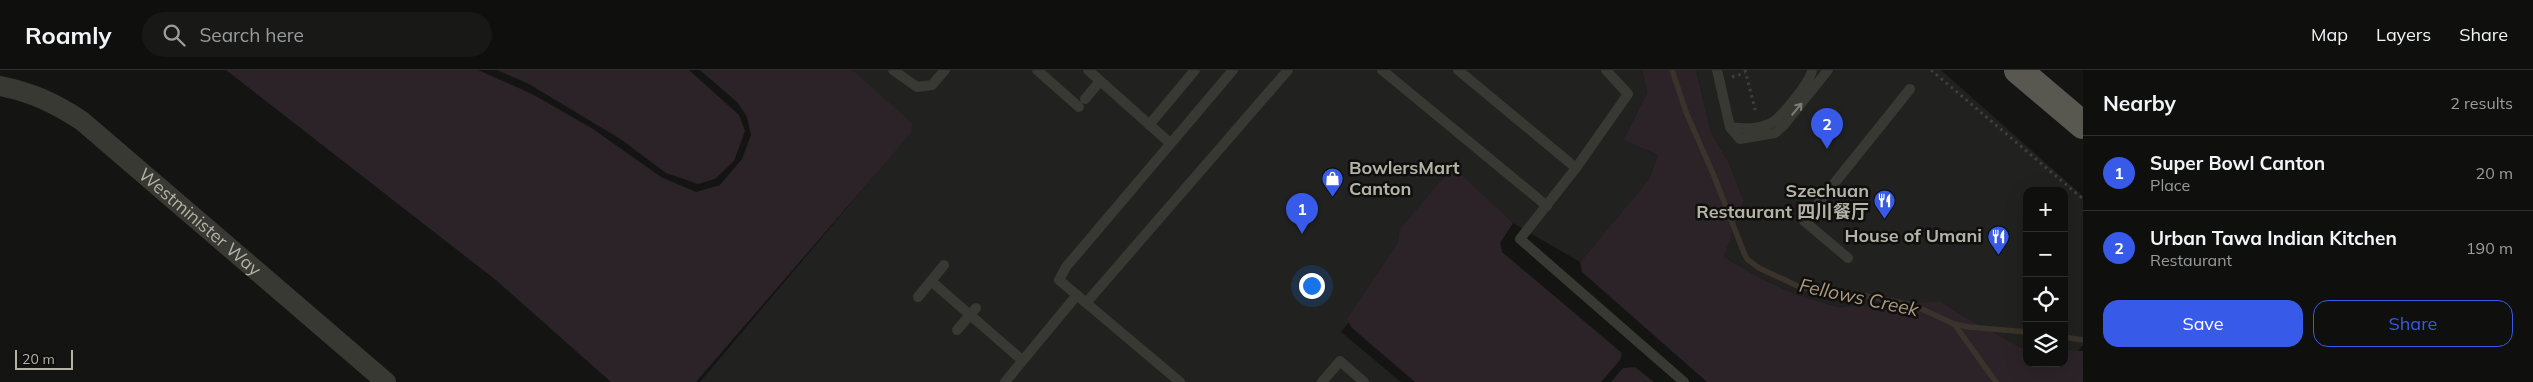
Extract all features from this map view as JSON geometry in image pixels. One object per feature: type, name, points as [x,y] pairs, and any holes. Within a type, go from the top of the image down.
[{"type":"main road","points":[[2018,70],[2083,125]]},
{"type":"street","name":"Westminister Way","points":[[0,86],[24,91],[54,103],[82,121],[386,382]]},
{"type":"lane","points":[[894,70],[917,86],[932,85],[945,70]]},
{"type":"lane","points":[[1037,70],[1082,103],[1100,81]]},
{"type":"lane","points":[[1088,70],[1170,143]]},
{"type":"lane","points":[[1149,125],[1195,70]]},
{"type":"lane","points":[[1180,382],[1059,280],[1066,267],[1233,70]]},
{"type":"lane","points":[[1086,303],[1288,70]]},
{"type":"lane","points":[[1382,70],[1547,206]]},
{"type":"lane","points":[[1458,70],[1576,168]]},
{"type":"lane","points":[[1606,70],[1628,94],[1576,168],[1520,239],[1684,382]]},
{"type":"lane","points":[[1717,70],[1730,127],[1740,139],[1774,133],[1784,125],[1828,70]]},
{"type":"lane","points":[[1730,127],[1742,129],[1769,124],[1777,120],[1810,80],[1812,70]]},
{"type":"lane","points":[[1848,258],[1804,221],[1910,89]]},
{"type":"lane","points":[[918,297],[944,265]]},
{"type":"lane","points":[[931,281],[973,311],[1022,360]]},
{"type":"lane","points":[[1004,382],[1077,295]]},
{"type":"lane","points":[[957,330],[973,311]]},
{"type":"lane","points":[[1322,382],[1340,361],[1364,382]]},
{"type":"path","points":[[1931,70],[2083,198]]},
{"type":"path","points":[[1728,77],[1745,72],[1759,126]]},
{"type":"shaded area","points":[[226,70],[478,70],[532,94],[593,129],[661,177],[696,192],[720,185],[742,159],[751,135],[747,117],[738,103],[700,70],[852,70],[912,123],[911,133],[696,382],[611,382],[497,281]]},
{"type":"shaded area","points":[[497,70],[689,70],[739,115],[745,131],[734,161],[715,179],[698,184],[666,173],[622,140],[529,84]]},
{"type":"shaded area","points":[[841,70],[1642,70],[1647,93],[1623,140],[1658,155],[1649,179],[1580,262],[1513,223],[1466,181],[1341,332],[1401,382],[700,382],[910,133]]},
{"type":"shaded area","points":[[1642,70],[1696,70],[1711,132],[1729,163],[1744,201],[1724,257],[1760,278],[1797,295],[1838,307],[1940,301],[1965,317],[2023,348],[2023,367],[2068,367],[2068,350],[2083,351],[2083,382],[1707,382],[1582,272],[1580,262],[1649,179],[1658,155],[1623,140],[1647,93]]},
{"type":"shaded area","points":[[1696,70],[1941,70],[2083,196],[2083,345],[2078,351],[2068,350],[2068,187],[2023,187],[2022,348],[1940,301],[1838,307],[1797,295],[1760,278],[1724,257],[1744,201],[1729,163],[1711,132]]},
{"type":"shaded area","points":[[1453,167],[1513,223],[1500,243],[1502,252],[1622,353],[1620,360],[1601,382],[1415,382],[1352,328],[1347,319],[1398,243],[1400,229]]},
{"type":"shaded area","points":[[1635,367],[1654,382],[1611,382],[1623,368]]},
{"type":"waterway","name":"Fellows Creek","points":[[1672,70],[1686,112],[1714,176],[1744,253],[1747,259],[1759,268],[1802,288],[1861,295],[1913,305],[1954,324],[1969,327],[2023,332]]},
{"type":"waterway","points":[[1954,324],[1996,382]]},
{"type":"waterway","name":"Fellows Creek","points":[[2068,338],[2083,340]]},
{"type":"place","name":"Urban Tawa Indian Kitchen","points":[[1827,149]]},
{"type":"place","name":"BowlersMart Canton","points":[[1333,197]]},
{"type":"place","name":"Szechuan Restaurant 四川餐厅","points":[[1885,220]]},
{"type":"place","name":"Super Bowl Canton","points":[[1302,234]]},
{"type":"place","name":"House of Umani","points":[[1998,255]]}]
